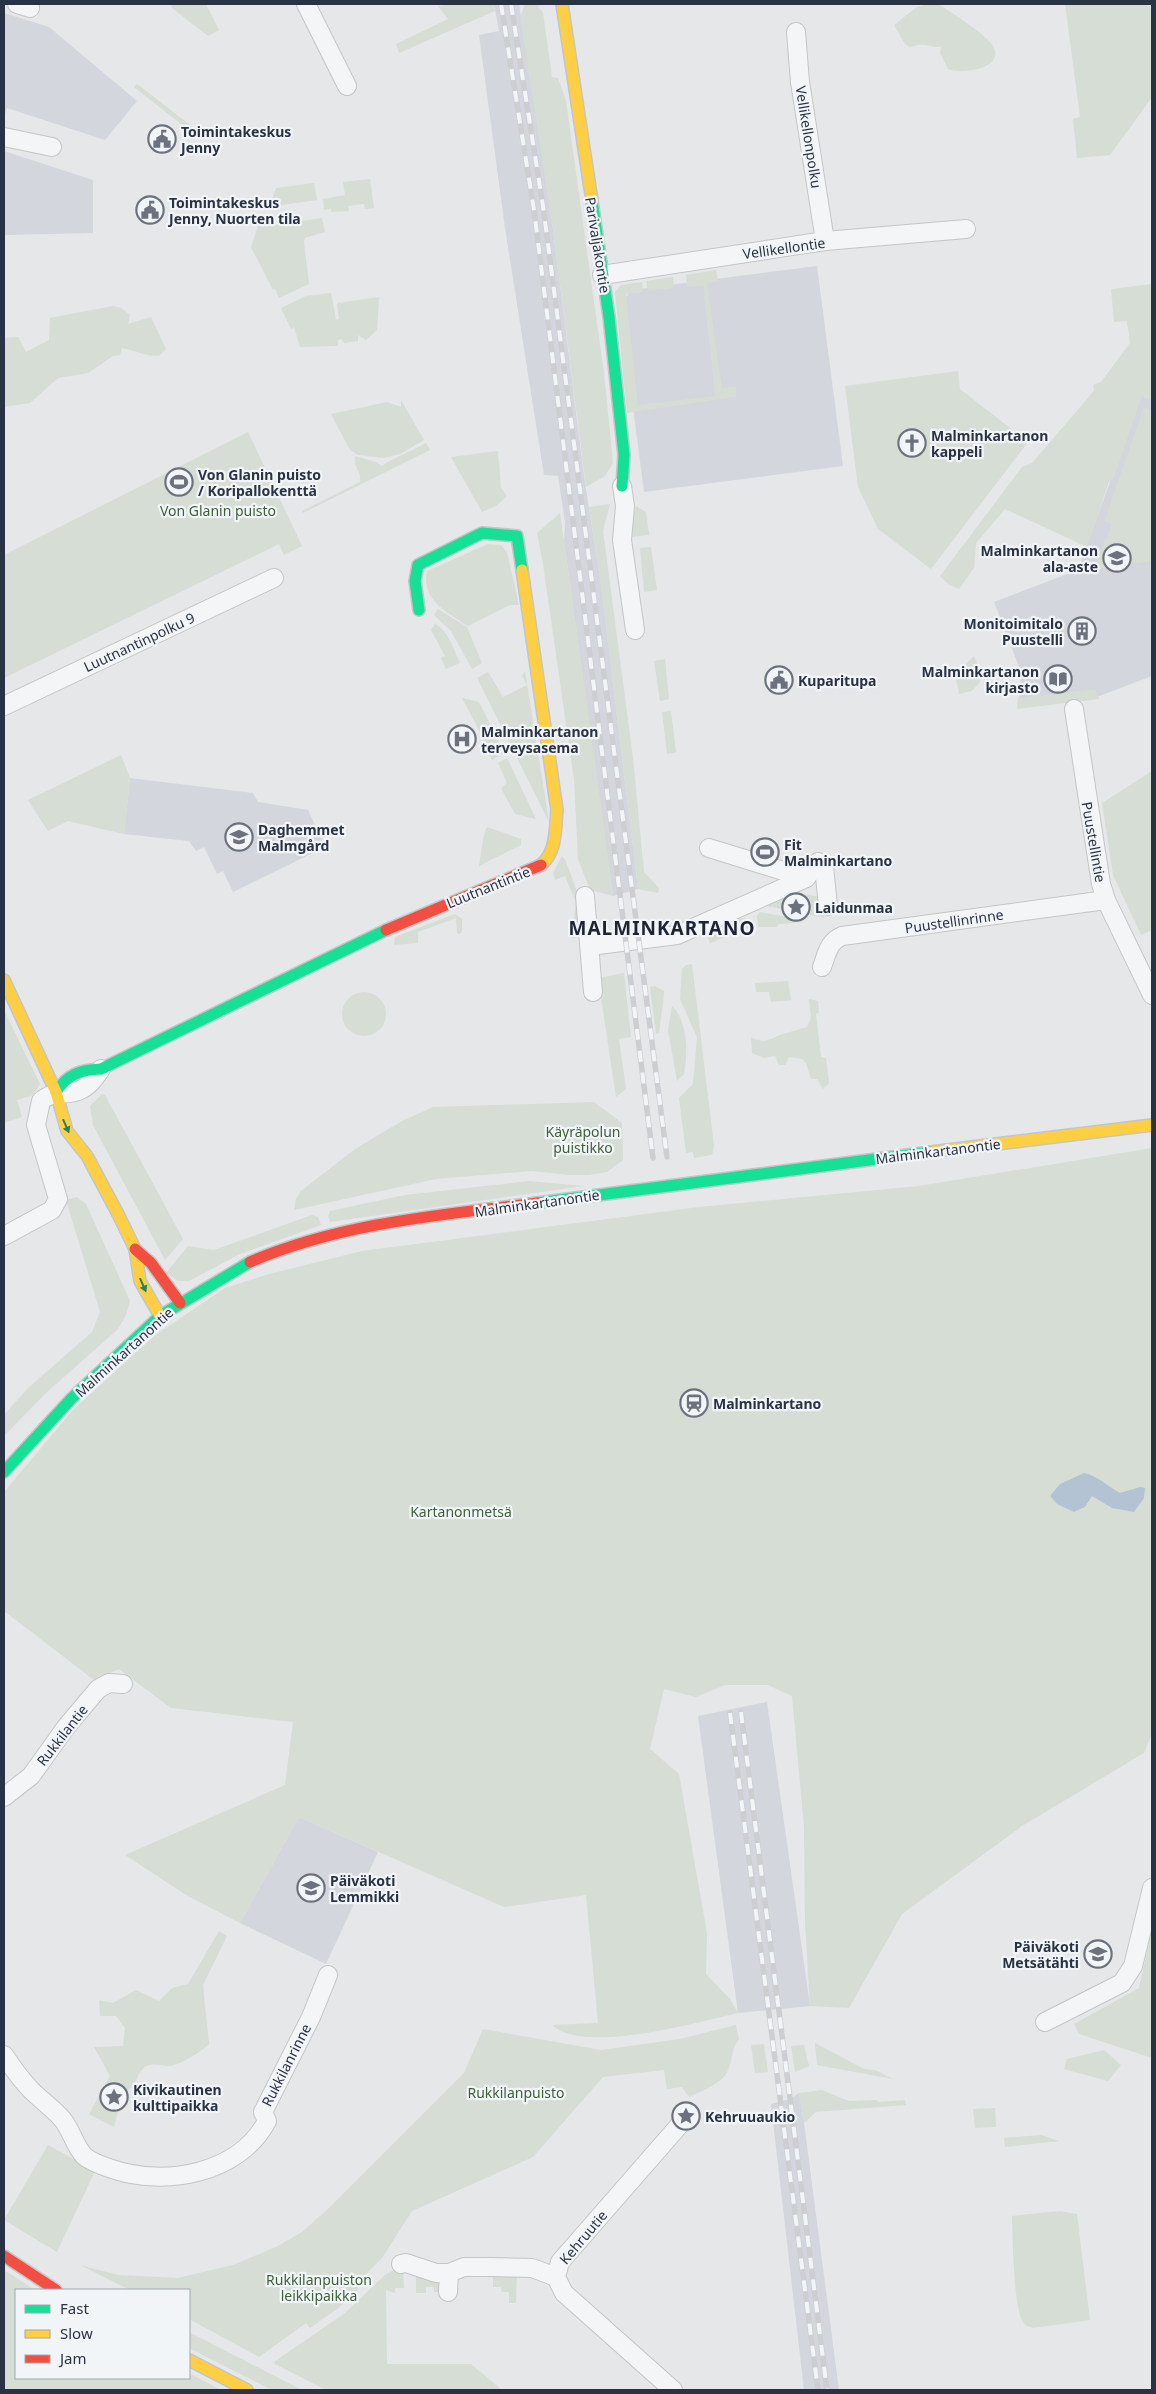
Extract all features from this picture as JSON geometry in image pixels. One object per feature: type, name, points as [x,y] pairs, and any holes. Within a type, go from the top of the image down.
[{"type":"street","points":[[306,4],[347,86]]},
{"type":"street","name":"Parivaljakontie","points":[[562,4],[609,317],[624,455],[622,486]]},
{"type":"street","name":"Vellikellonpolku","points":[[796,32],[800,82],[825,241]]},
{"type":"street","points":[[4,137],[52,147]]},
{"type":"street","name":"Vellikellontie","points":[[602,275],[825,241],[966,229]]},
{"type":"street","points":[[622,486],[625,506],[622,540],[635,630]]},
{"type":"street","name":"Luutnantintie","points":[[56,1092],[76,1092],[83,1089],[92,1082],[102,1069],[342,950],[466,895],[539,867],[549,858],[556,840],[556,810],[517,536],[482,533],[418,565],[414,572],[414,580],[418,610]]},
{"type":"street","name":"Luutnantinpolku 9","points":[[4,706],[274,578]]},
{"type":"street","name":"Puustellintie","points":[[1074,709],[1097,867],[1106,900],[1152,995]]},
{"type":"street","points":[[709,848],[813,869],[824,867],[828,906]]},
{"type":"street","points":[[590,946],[700,931],[754,909],[813,869]]},
{"type":"street","points":[[585,896],[593,992]]},
{"type":"street","name":"Puustellinrinne","points":[[822,967],[830,945],[835,939],[842,936],[1106,900]]},
{"type":"street","points":[[4,980],[56,1092],[67,1131],[86,1156],[135,1249],[140,1281],[160,1316]]},
{"type":"street","points":[[56,1092],[77,1122],[86,1156]]},
{"type":"street","points":[[4,1236],[52,1210],[57,1204],[58,1199],[36,1125],[41,1101],[56,1092]]},
{"type":"street","name":"Malminkartanontie","points":[[4,1472],[72,1398],[160,1316],[249,1262],[287,1246],[328,1234],[414,1219],[706,1180],[1152,1125]]},
{"type":"street","points":[[135,1249],[151,1263],[180,1303]]},
{"type":"street","name":"Rukkilantie","points":[[4,1797],[22,1780],[31,1776],[66,1727],[98,1689],[109,1683],[123,1684]]},
{"type":"street","points":[[1045,2022],[1122,1982],[1128,1977],[1134,1966],[1152,1888]]},
{"type":"street","name":"Rukkilanrinne","points":[[4,2055],[32,2090],[63,2120],[84,2156],[102,2166],[133,2175],[160,2178],[191,2174],[220,2163],[243,2150],[261,2131],[267,2121],[262,2112],[311,2017],[328,1975]]},
{"type":"street","name":"Kehruutie","points":[[672,2390],[564,2292],[556,2277],[560,2262],[683,2121]]},
{"type":"street","points":[[4,2256],[54,2289]]},
{"type":"street","points":[[401,2264],[406,2263],[436,2273],[449,2273],[464,2267],[490,2262],[532,2268],[556,2277]]},
{"type":"street","points":[[448,2292],[449,2273]]},
{"type":"street","points":[[190,2361],[248,2390]]},
{"type":"shaded area","points":[[494,4],[519,4],[552,221],[584,476],[601,585],[638,889],[613,896],[564,541],[565,522],[558,476],[544,475],[505,228],[479,35],[499,31]]},
{"type":"shaded area","points":[[4,13],[49,27],[137,101],[105,140],[7,108],[4,117]]},
{"type":"shaded area","points":[[4,151],[93,180],[93,233],[4,235]]},
{"type":"shaded area","points":[[817,266],[843,466],[644,492],[620,306],[631,290]]},
{"type":"shaded area","name":"Malminkartanon ala-aste","points":[[1134,392],[1152,400],[1152,676],[1097,697],[1018,707],[1021,672],[994,602],[1078,570],[1110,482],[1099,397]]},
{"type":"shaded area","name":"Daghemmet Malmgård","points":[[130,778],[253,793],[258,802],[308,810],[325,847],[233,892],[223,871],[217,874],[204,847],[196,851],[189,841],[124,834]]},
{"type":"shaded area","points":[[767,1702],[810,2006],[738,2013],[698,1716]]},
{"type":"shaded area","name":"Päiväkoti Lemmikki","points":[[299,1817],[378,1852],[326,1964],[240,1923]]},
{"type":"shaded area","points":[[799,2093],[839,2390],[804,2390],[771,2104],[790,2099]]},
{"type":"green space","points":[[171,4],[206,4],[219,30],[208,36],[172,8]]},
{"type":"green space","points":[[451,4],[494,4],[495,11],[399,53],[396,44],[448,19],[438,6]]},
{"type":"green space","points":[[525,4],[545,4],[538,6],[543,13],[552,77],[558,78],[566,101],[604,373],[613,463],[605,476],[586,487],[552,221],[520,18]]},
{"type":"green space","points":[[937,4],[944,8],[985,37],[994,48],[995,55],[992,61],[987,66],[979,69],[962,71],[948,69],[940,53],[941,47],[923,45],[910,47],[905,44],[894,25],[917,7]]},
{"type":"green space","points":[[1065,4],[1146,4],[1152,8],[1152,97],[1110,155],[1077,158],[1073,119],[1080,117]]},
{"type":"green space","points":[[137,84],[203,135],[200,139],[134,87]]},
{"type":"green space","points":[[370,179],[374,208],[365,209],[364,204],[348,206],[349,211],[331,212],[331,209],[324,210],[323,199],[345,195],[343,182]]},
{"type":"green space","points":[[314,183],[317,200],[269,207],[276,188]]},
{"type":"green space","points":[[262,214],[265,216],[262,227],[322,218],[325,232],[305,238],[309,284],[279,298],[251,247]]},
{"type":"green space","points":[[716,270],[718,281],[707,283],[722,388],[736,387],[736,397],[627,413],[615,292],[621,285],[642,282],[643,292],[626,294],[638,405],[715,396],[703,286],[687,287],[686,275]]},
{"type":"green space","points":[[673,277],[674,288],[648,291],[646,281]]},
{"type":"green space","points":[[1152,284],[1152,400],[1142,396],[1113,480],[1110,479],[1087,547],[1005,509],[976,543],[974,568],[959,589],[949,585],[940,576],[1022,467],[1032,463],[1088,398],[1094,390],[1093,385],[1101,382],[1130,343],[1127,321],[1114,322],[1111,289]]},
{"type":"green space","points":[[331,293],[336,320],[339,319],[337,303],[379,297],[377,330],[366,340],[358,335],[358,341],[344,343],[341,339],[338,340],[338,346],[300,347],[294,327],[291,329],[281,308],[306,296]]},
{"type":"green space","points":[[113,306],[121,308],[130,315],[128,324],[151,317],[166,349],[159,356],[154,356],[122,348],[120,355],[113,356],[88,373],[58,378],[30,403],[4,407],[4,338],[18,337],[26,352],[49,340],[50,318]]},
{"type":"green space","points":[[958,371],[960,389],[1028,442],[931,569],[878,529],[858,487],[845,386]]},
{"type":"green space","points":[[401,400],[424,440],[400,454],[384,458],[358,455],[350,450],[331,414],[387,402],[401,407]]},
{"type":"green space","points":[[1144,407],[1152,410],[1152,561],[1096,569],[1105,539],[1112,524],[1104,521]]},
{"type":"green space","name":"Von Glanin puisto","points":[[248,432],[302,546],[284,555],[279,544],[4,678],[4,555]]},
{"type":"green space","points":[[426,443],[430,450],[303,513],[302,511],[360,482],[355,456],[376,462],[382,466]]},
{"type":"green space","points":[[498,451],[501,488],[507,496],[496,506],[482,512],[451,457]]},
{"type":"green space","points":[[610,504],[603,531],[633,758],[644,872],[659,888],[658,893],[638,889],[601,585],[589,507]]},
{"type":"green space","points":[[636,506],[646,512],[649,535],[631,537],[630,523]]},
{"type":"green space","points":[[560,513],[613,896],[590,890],[578,859],[574,780],[537,533]]},
{"type":"green space","points":[[488,544],[501,545],[507,552],[519,605],[510,605],[468,626],[437,604],[428,590],[426,581],[427,571]]},
{"type":"green space","points":[[651,547],[657,590],[644,592],[640,548]]},
{"type":"green space","points":[[438,609],[467,627],[482,663],[472,669],[451,631],[434,615]]},
{"type":"green space","points":[[435,624],[444,631],[460,663],[446,669],[441,658],[445,656],[431,630]]},
{"type":"green space","points":[[974,656],[979,667],[980,682],[972,691],[959,694],[955,673],[963,671],[964,675],[970,675],[966,664]]},
{"type":"green space","points":[[665,659],[669,699],[660,701],[654,661]]},
{"type":"green space","points":[[525,671],[549,822],[477,678],[488,672],[503,697],[527,685],[522,676]]},
{"type":"green space","points":[[1095,689],[1099,699],[1017,709],[1018,698]]},
{"type":"green space","points":[[462,698],[479,702],[504,753],[492,760],[487,750],[489,749]]},
{"type":"green space","points":[[671,711],[676,752],[667,754],[662,712]]},
{"type":"green space","points":[[121,755],[130,778],[124,834],[68,821],[48,831],[28,800]]},
{"type":"green space","points":[[507,758],[536,819],[515,814],[501,788],[507,783],[498,763]]},
{"type":"green space","points":[[1152,771],[1152,930],[1141,935],[1113,875],[1102,803]]},
{"type":"green space","points":[[487,827],[521,839],[521,845],[479,866],[483,839]]},
{"type":"green space","points":[[562,856],[565,859],[582,905],[579,937],[571,938],[576,902],[565,876],[555,880],[553,873]]},
{"type":"green space","points":[[796,893],[820,897],[820,907],[825,918],[767,906],[773,898],[794,902]]},
{"type":"green space","points":[[760,912],[802,920],[802,922],[779,924],[776,927],[758,927],[757,916]]},
{"type":"green space","points":[[455,914],[462,919],[462,931],[460,934],[457,933],[456,918],[418,932],[418,943],[394,945],[395,937]]},
{"type":"green space","points":[[745,918],[750,927],[710,943],[706,934],[729,920]]},
{"type":"green space","points":[[692,964],[714,1146],[712,1155],[694,1158],[693,1152],[686,1153],[679,1098],[693,1084],[697,1037],[680,999],[682,969],[686,965]]},
{"type":"green space","points":[[624,973],[631,1037],[619,1039],[626,1089],[616,1097],[598,978]]},
{"type":"green space","points":[[788,981],[791,1000],[771,1002],[769,992],[756,992],[755,983]]},
{"type":"green space","points":[[655,986],[664,991],[659,1033],[656,1034],[650,987]]},
{"type":"green space","points":[[360,992],[368,992],[380,998],[386,1014],[380,1030],[368,1036],[360,1036],[348,1030],[342,1018],[342,1010],[348,998]]},
{"type":"green space","points":[[809,999],[818,1001],[819,1013],[816,1014],[821,1057],[826,1058],[829,1083],[823,1089],[817,1079],[811,1079],[806,1063],[802,1059],[789,1057],[785,1065],[779,1065],[775,1056],[764,1058],[752,1053],[751,1037],[766,1040],[807,1027],[811,1018]]},
{"type":"green space","points":[[672,1006],[681,1020],[686,1038],[684,1074],[677,1081],[668,1030]]},
{"type":"green space","points":[[4,1010],[40,1084],[33,1095],[17,1100],[22,1117],[4,1123]]},
{"type":"green space","points":[[102,1094],[105,1095],[183,1239],[165,1260],[93,1125],[90,1106]]},
{"type":"green space","name":"Käyräpolun puistikko","points":[[594,1102],[622,1123],[623,1160],[607,1172],[589,1175],[570,1175],[532,1171],[436,1179],[294,1210],[296,1199],[301,1191],[355,1149],[402,1121],[433,1107]]},
{"type":"green space","name":"Kartanonmetsä","points":[[1152,1148],[1152,1733],[1144,1753],[1022,1826],[902,1914],[849,2008],[810,2006],[805,1922],[804,1827],[792,1696],[768,1685],[725,1685],[696,1697],[664,1689],[650,1749],[679,1774],[707,1933],[706,1974],[730,1999],[738,2013],[642,2034],[589,2037],[567,2033],[552,2025],[598,2023],[586,1895],[504,1907],[299,1817],[240,1923],[186,1895],[125,1855],[285,1785],[293,1722],[171,1708],[119,1669],[94,1680],[4,1611],[4,1492],[73,1410],[154,1336],[225,1288],[269,1274],[362,1251],[699,1207],[919,1186]]},
{"type":"green space","points":[[529,1181],[584,1186],[330,1222],[328,1216],[330,1211],[405,1195]]},
{"type":"green space","points":[[77,1197],[86,1204],[130,1301],[126,1315],[118,1329],[47,1392],[4,1436],[4,1415],[27,1389],[92,1332],[100,1312],[66,1200]]},
{"type":"green space","points":[[312,1215],[318,1217],[321,1225],[240,1254],[189,1281],[178,1281],[166,1273],[188,1246],[214,1250]]},
{"type":"green space","points":[[1152,1929],[1152,2058],[1079,2034],[1074,2024],[1139,1988]]},
{"type":"green space","points":[[219,1931],[227,1936],[203,1985],[209,2044],[195,2055],[173,2065],[150,2065],[145,2067],[132,2087],[123,2094],[114,2127],[89,2114],[110,2076],[94,2047],[123,2046],[125,2028],[116,2016],[100,2016],[99,2000],[113,2003],[136,1990],[159,2001],[172,1988],[188,1984]]},
{"type":"green space","name":"Rukkilanpuisto","points":[[736,2025],[739,2039],[725,2075],[717,2083],[689,2097],[682,2087],[667,2089],[664,2070],[603,2077],[533,2157],[412,2211],[382,2258],[357,2283],[359,2289],[337,2309],[310,2328],[306,2323],[259,2357],[190,2320],[190,2289],[128,2289],[80,2265],[118,2275],[178,2278],[233,2265],[276,2247],[302,2232],[330,2207],[464,2073],[483,2029],[601,2050],[680,2039]]},
{"type":"green space","points":[[815,2043],[864,2069],[875,2070],[893,2079],[817,2065]]},
{"type":"green space","points":[[764,2044],[768,2072],[755,2073],[751,2045]]},
{"type":"green space","points":[[804,2045],[809,2066],[795,2072],[791,2046]]},
{"type":"green space","points":[[1104,2050],[1121,2065],[1108,2081],[1064,2069],[1067,2059]]},
{"type":"green space","points":[[822,2090],[849,2101],[877,2100],[878,2102],[905,2100],[906,2105],[816,2112],[804,2123],[799,2093]]},
{"type":"green space","points":[[995,2108],[996,2127],[975,2128],[973,2109]]},
{"type":"green space","points":[[1041,2135],[1059,2141],[1005,2147],[1004,2138]]},
{"type":"green space","points":[[48,2145],[95,2171],[57,2252],[4,2220]]},
{"type":"green space","points":[[1060,2211],[1077,2214],[1090,2320],[1033,2328],[1023,2322],[1017,2302],[1012,2216]]},
{"type":"green space","points":[[396,2269],[403,2270],[404,2288],[395,2288],[395,2293],[386,2290],[387,2364],[471,2364],[502,2390],[326,2390],[275,2364],[274,2362],[345,2313],[385,2275]]},
{"type":"green space","points":[[4,2270],[33,2289],[15,2289],[15,2379],[190,2379],[190,2374],[221,2390],[4,2390]]},
{"type":"green space","points":[[493,2273],[517,2274],[516,2303],[509,2303],[509,2292],[502,2292],[501,2287],[493,2287]]},
{"type":"green space","points":[[416,2275],[443,2281],[443,2292],[434,2292],[434,2287],[426,2287],[426,2293],[416,2293]]},
{"type":"green space","points":[[190,2333],[302,2390],[272,2390],[190,2349]]},
{"type":"water","points":[[1084,1473],[1098,1479],[1120,1493],[1140,1487],[1145,1488],[1144,1498],[1134,1512],[1112,1508],[1092,1496],[1085,1507],[1074,1512],[1057,1504],[1050,1496],[1060,1484]]},
{"type":"railway","points":[[501,4],[534,210],[653,1158]]},
{"type":"railway","points":[[511,4],[543,206],[667,1157]]},
{"type":"railway","points":[[741,1712],[827,2390]]},
{"type":"railway","points":[[730,1713],[818,2390]]},
{"type":"traffic: fast","points":[[592,201],[609,317],[624,455],[622,486]]},
{"type":"traffic: fast","points":[[419,610],[415,581],[418,565],[482,533],[517,536],[522,570]]},
{"type":"traffic: fast","points":[[56,1092],[65,1081],[75,1074],[87,1070],[101,1069],[386,930]]},
{"type":"traffic: fast","points":[[537,1203],[931,1152]]},
{"type":"traffic: fast","points":[[4,1472],[72,1398],[160,1316],[250,1262]]},
{"type":"traffic: slow","points":[[562,4],[592,201]]},
{"type":"traffic: slow","points":[[522,570],[557,810],[553,847],[541,865]]},
{"type":"traffic: slow","points":[[4,980],[56,1092],[67,1131],[87,1156],[118,1214],[135,1249],[140,1281],[160,1316]]},
{"type":"traffic: slow","points":[[931,1152],[1152,1125]]},
{"type":"traffic: slow","points":[[190,2361],[247,2390]]},
{"type":"traffic: jam","points":[[386,930],[541,865]]},
{"type":"traffic: jam","points":[[250,1262],[284,1249],[355,1229],[391,1222],[537,1203]]},
{"type":"traffic: jam","points":[[135,1249],[151,1263],[180,1303]]},
{"type":"traffic: jam","points":[[4,2256],[54,2289]]},
{"type":"place","name":"Toimintakeskus Jenny","points":[[162,139]]},
{"type":"place","name":"Toimintakeskus Jenny, Nuorten tila","points":[[150,210]]},
{"type":"place","name":"Malminkartanon kappeli","points":[[912,443]]},
{"type":"place","name":"Von Glanin puisto / Koripallokenttä","points":[[179,482]]},
{"type":"place","name":"Malminkartanon ala-aste","points":[[1117,558]]},
{"type":"place","name":"Monitoimitalo Puustelli","points":[[1082,631]]},
{"type":"place","name":"Malminkartanon kirjasto","points":[[1058,679]]},
{"type":"place","name":"Kuparitupa","points":[[779,680]]},
{"type":"place","name":"Malminkartanon terveysasema","points":[[462,739]]},
{"type":"place","name":"Daghemmet Malmgård","points":[[239,837]]},
{"type":"place","name":"Fit Malminkartano","points":[[765,852]]},
{"type":"place","name":"Laidunmaa","points":[[796,907]]},
{"type":"place","name":"Malminkartano","points":[[694,1403]]},
{"type":"place","name":"Päiväkoti Lemmikki","points":[[311,1888]]},
{"type":"place","name":"Päiväkoti Metsätähti","points":[[1098,1954]]},
{"type":"place","name":"Kivikautinen kulttipaikka","points":[[114,2097]]},
{"type":"place","name":"Kehruuaukio","points":[[686,2116]]},
{"type":"district","name":"MALMINKARTANO","points":[[662,928]]},
{"type":"park label","name":"Rukkilanpuiston leikkipaikka","points":[[319,2288]]}]
